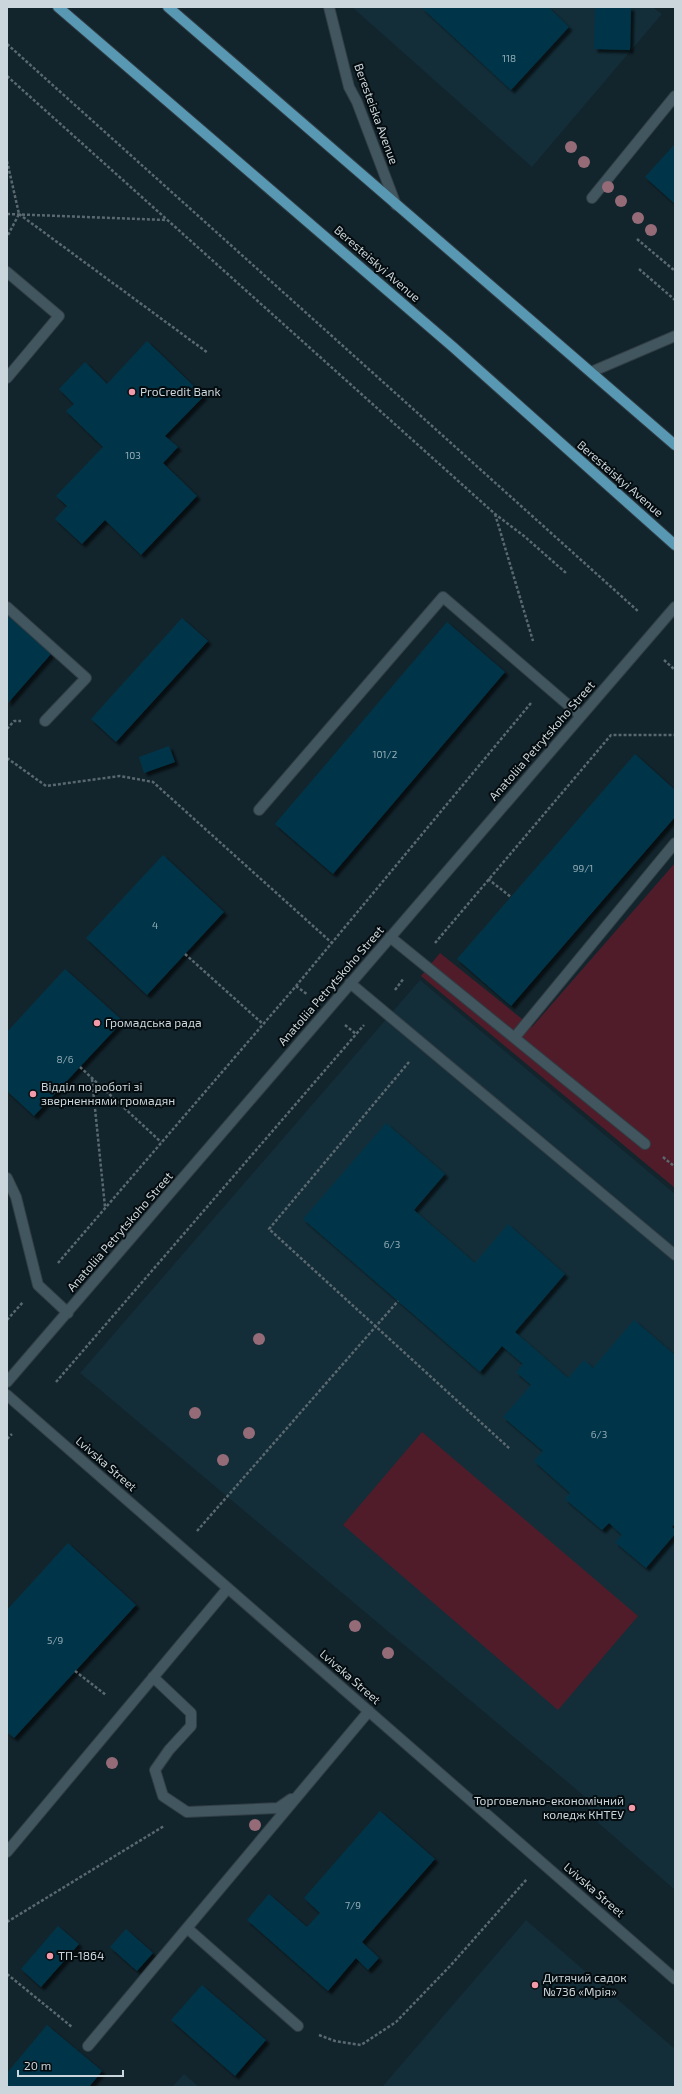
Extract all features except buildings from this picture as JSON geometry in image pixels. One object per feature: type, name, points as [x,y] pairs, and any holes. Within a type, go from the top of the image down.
[{"type":"main road","name":"Beresteiskyi Avenue","points":[[58,7],[453,347],[675,546]]},
{"type":"main road","points":[[168,7],[675,444]]},
{"type":"street","name":"Beresteiska Avenue","points":[[329,7],[349,87],[357,102],[396,205]]},
{"type":"street","points":[[592,198],[675,96]]},
{"type":"street","points":[[7,272],[59,316],[7,378]]},
{"type":"street","points":[[591,372],[675,336]]},
{"type":"street","points":[[259,810],[443,597],[581,716]]},
{"type":"street","points":[[7,607],[86,678],[45,721]]},
{"type":"street","name":"Anatoliia Petrytskoho Street","points":[[7,1382],[675,607]]},
{"type":"street","points":[[515,1036],[675,843]]},
{"type":"street","points":[[390,937],[515,1036],[645,1144]]},
{"type":"street","points":[[350,983],[675,1255]]},
{"type":"street","points":[[7,1178],[16,1197],[38,1285],[68,1313]]},
{"type":"street","name":"Lvivska Street","points":[[7,1395],[675,1979]]},
{"type":"street","points":[[7,1852],[228,1588]]},
{"type":"street","points":[[153,1678],[191,1713],[191,1726],[169,1750],[155,1770],[163,1796],[187,1812],[278,1808],[302,1791]]},
{"type":"street","points":[[90,2044],[369,1711]]},
{"type":"street","points":[[187,1928],[298,2026]]},
{"type":"path","points":[[7,44],[657,628]]},
{"type":"path","points":[[7,76],[494,514],[524,536],[566,573]]},
{"type":"path","points":[[7,161],[20,214],[208,353]]},
{"type":"path","points":[[7,214],[166,220]]},
{"type":"path","points":[[7,237],[20,214]]},
{"type":"path","points":[[637,239],[675,271]]},
{"type":"path","points":[[640,269],[675,300]]},
{"type":"path","points":[[494,514],[535,648]]},
{"type":"path","points":[[664,660],[675,670]]},
{"type":"path","points":[[7,1320],[332,943],[546,685]]},
{"type":"path","points":[[56,1382],[379,1008],[611,735],[675,735]]},
{"type":"path","points":[[7,758],[46,786],[120,776],[153,782],[332,943]]},
{"type":"path","points":[[488,879],[510,897]]},
{"type":"path","points":[[185,954],[263,1024]]},
{"type":"path","points":[[423,1044],[269,1229],[510,1449]]},
{"type":"path","points":[[80,1068],[162,1142]]},
{"type":"path","points":[[92,1079],[105,1208]]},
{"type":"path","points":[[182,1548],[398,1301]]},
{"type":"path","points":[[7,1439],[12,1434]]},
{"type":"path","points":[[75,1671],[125,1711]]},
{"type":"path","points":[[7,1922],[187,1812]]},
{"type":"path","points":[[298,2026],[335,2041],[361,2045],[396,2022],[451,1965],[527,1879]]},
{"type":"path","points":[[7,1974],[90,2044]]},
{"type":"shaded area","points":[[352,7],[653,7],[662,14],[532,167]]},
{"type":"shaded area","points":[[675,863],[675,1188],[421,976],[440,953],[532,1027]]},
{"type":"shaded area","points":[[420,980],[675,1194],[675,1890],[587,1813],[590,1801],[80,1373]]},
{"type":"shaded area","points":[[422,1432],[638,1616],[558,1710],[343,1525]]},
{"type":"shaded area","name":"Дитячий садок №736 «Мрія»","points":[[526,1920],[675,2049],[675,2087],[382,2087]]},
{"type":"shaded area","points":[[184,2074],[199,2087],[172,2087]]},
{"type":"place","name":"ProCredit Bank","points":[[132,392]]},
{"type":"place","name":"Громадська рада","points":[[97,1023]]},
{"type":"place","name":"Відділ по роботі зі зверненнями громадян","points":[[33,1094]]},
{"type":"place","name":"Торговельно-економічний коледж КНТЕУ","points":[[632,1808]]},
{"type":"place","name":"ТП-1864","points":[[50,1956]]},
{"type":"place","name":"Дитячий садок №736 «Мрія»","points":[[535,1985]]}]
